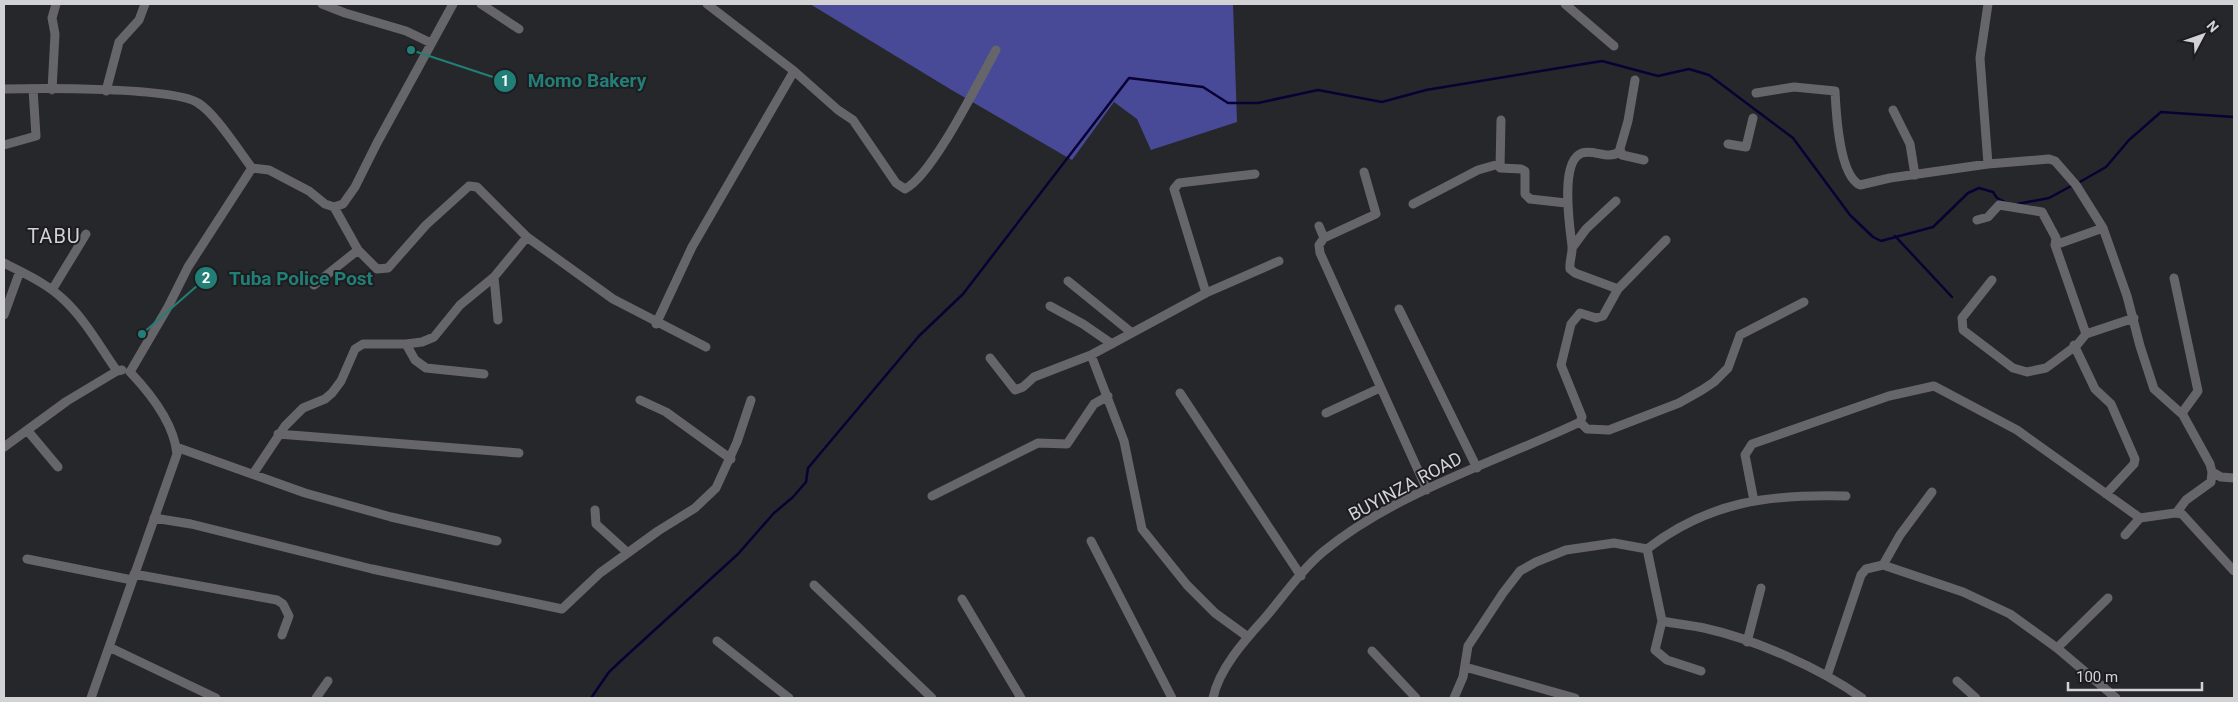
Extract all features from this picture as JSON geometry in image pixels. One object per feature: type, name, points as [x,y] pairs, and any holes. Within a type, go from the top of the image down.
[{"type":"street","points":[[52,90],[55,34],[52,18],[56,4]]},
{"type":"street","points":[[106,91],[119,42],[139,20],[145,4]]},
{"type":"street","points":[[322,4],[345,13],[406,31],[431,43]]},
{"type":"street","points":[[334,207],[343,204],[356,188],[453,4]]},
{"type":"street","points":[[481,4],[519,29]]},
{"type":"street","points":[[708,4],[794,70],[838,110],[853,120],[896,183],[905,189],[914,182],[940,148],[996,50]]},
{"type":"street","points":[[1565,4],[1614,46]]},
{"type":"street","points":[[1988,4],[1980,58],[1988,164]]},
{"type":"street","points":[[656,324],[692,247],[794,70]]},
{"type":"street","points":[[1618,289],[1572,270],[1569,266],[1572,248],[1566,202],[1572,166],[1577,156],[1585,152],[1615,155],[1620,149],[1628,121],[1635,80]]},
{"type":"street","points":[[1756,94],[1794,87],[1835,91],[1837,134],[1854,182],[1860,185],[1988,164],[2052,160],[2079,188],[2103,228],[2134,318],[2140,346],[2154,389],[2182,413],[2212,472],[2211,482],[2186,500],[2177,512]]},
{"type":"street","points":[[4,89],[106,91],[178,96],[193,100],[207,111],[252,168],[269,170],[334,207],[358,250],[378,269],[388,268],[426,225],[469,186],[477,188],[528,237],[613,300],[656,324],[706,347]]},
{"type":"street","points":[[4,145],[36,136],[33,89]]},
{"type":"street","points":[[1893,110],[1910,144],[1915,175]]},
{"type":"street","points":[[1728,144],[1746,148],[1753,118]]},
{"type":"street","points":[[1501,120],[1499,164],[1502,169],[1521,169],[1525,171],[1525,194],[1528,198],[1566,202]]},
{"type":"street","points":[[1620,149],[1622,155],[1644,160]]},
{"type":"street","points":[[1413,204],[1478,170],[1499,164]]},
{"type":"street","points":[[130,372],[168,307],[188,267],[252,168]]},
{"type":"street","points":[[1364,172],[1376,214],[1324,238],[1319,245],[1322,259],[1427,490]]},
{"type":"street","points":[[1206,293],[1174,189],[1179,183],[1255,174]]},
{"type":"street","points":[[1572,248],[1586,229],[1616,201]]},
{"type":"street","points":[[1977,220],[1988,217],[1999,205],[2038,210],[2048,219],[2056,238],[2055,245],[2086,334]]},
{"type":"street","points":[[1319,226],[1324,238]]},
{"type":"street","points":[[2055,245],[2103,228]]},
{"type":"street","points":[[52,290],[86,234]]},
{"type":"street","points":[[253,474],[278,434],[303,408],[325,399],[332,393],[341,381],[352,353],[359,346],[377,342],[406,344],[422,342],[434,337],[460,305],[494,277],[528,237]]},
{"type":"street","points":[[1666,240],[1618,289],[1603,316],[1596,318],[1580,313],[1575,316],[1561,360],[1567,383],[1582,418],[1580,422],[1587,428],[1609,430],[1679,404],[1722,376],[1731,362],[1737,338],[1743,332],[1804,302]]},
{"type":"street","points":[[314,285],[358,250]]},
{"type":"street","points":[[990,358],[1015,390],[1023,387],[1034,377],[1102,350],[1206,293],[1279,262]]},
{"type":"street","points":[[4,263],[52,290],[78,315],[117,371]]},
{"type":"street","points":[[4,315],[20,271]]},
{"type":"street","points":[[494,277],[498,320]]},
{"type":"street","points":[[2174,278],[2198,392],[2182,413]]},
{"type":"street","points":[[1992,280],[1962,318],[1963,330],[2020,372],[2037,372],[2046,368],[2086,334],[2134,318]]},
{"type":"street","points":[[1068,282],[1132,333]]},
{"type":"street","points":[[1050,306],[1112,344]]},
{"type":"street","points":[[1399,309],[1477,468]]},
{"type":"street","points":[[1100,336],[1102,350]]},
{"type":"street","points":[[406,344],[415,360],[426,368],[484,374]]},
{"type":"street","points":[[2074,345],[2095,389],[2111,404],[2135,459],[2134,464],[2106,494]]},
{"type":"street","points":[[1092,355],[1128,456],[1142,529],[1187,585],[1215,613],[1248,637]]},
{"type":"street","points":[[4,447],[67,401],[117,371],[130,372],[161,412],[175,440],[175,462],[91,698]]},
{"type":"street","points":[[1754,501],[1745,455],[1752,444],[1889,396],[1934,386],[2017,430],[2140,518]]},
{"type":"street","points":[[1326,413],[1380,388]]},
{"type":"street","points":[[1180,393],[1302,576]]},
{"type":"street","points":[[932,496],[1038,443],[1067,444],[1094,404],[1108,396]]},
{"type":"street","points":[[640,400],[671,416],[731,459]]},
{"type":"street","points":[[154,518],[191,524],[372,569],[562,609],[600,574],[628,552],[705,500],[716,488],[731,459],[751,400]]},
{"type":"street","name":"BUYINZA ROAD","points":[[1210,698],[1229,664],[1248,637],[1331,546],[1383,512],[1427,490],[1580,422]]},
{"type":"street","points":[[27,430],[58,467]]},
{"type":"street","points":[[278,434],[519,452]]},
{"type":"street","points":[[176,447],[305,493],[390,517],[498,541]]},
{"type":"street","points":[[2212,472],[2221,477],[2234,478]]},
{"type":"street","points":[[1883,565],[1900,535],[1932,492]]},
{"type":"street","points":[[1454,698],[1465,667],[1465,657],[1474,634],[1516,575],[1527,566],[1566,550],[1599,545],[1623,544],[1647,549],[1671,531],[1696,517],[1754,501],[1793,496],[1846,496]]},
{"type":"street","points":[[595,510],[596,524],[628,552]]},
{"type":"street","points":[[2125,534],[2140,518],[2177,512],[2184,515],[2217,555],[2234,571]]},
{"type":"street","points":[[1092,541],[1172,698]]},
{"type":"street","points":[[1647,549],[1662,621],[1655,650],[1667,660],[1701,671]]},
{"type":"street","points":[[27,559],[277,600],[283,604],[289,616],[282,635]]},
{"type":"street","points":[[1827,676],[1861,575],[1866,569],[1883,565],[1963,592],[2010,614],[2057,648],[2116,698]]},
{"type":"street","points":[[814,585],[932,698]]},
{"type":"street","points":[[1747,642],[1761,588]]},
{"type":"street","points":[[962,598],[1021,698]]},
{"type":"street","points":[[2057,648],[2108,598]]},
{"type":"street","points":[[1662,621],[1704,628],[1747,642],[1827,676],[1862,698]]},
{"type":"street","points":[[717,641],[789,698]]},
{"type":"street","points":[[108,647],[216,698]]},
{"type":"street","points":[[1372,651],[1416,698]]},
{"type":"street","points":[[1465,667],[1575,698]]},
{"type":"street","points":[[316,698],[328,681]]},
{"type":"street","points":[[1957,681],[1976,698]]},
{"type":"shaded area","points":[[810,4],[1233,4],[1237,122],[1151,150],[1137,119],[1114,102],[1072,160]]},
{"type":"waterway","points":[[591,698],[609,672],[738,554],[774,513],[793,497],[806,482],[808,468],[919,336],[963,294],[1129,78],[1203,87],[1228,103],[1258,103],[1318,90],[1382,102],[1426,90],[1602,61],[1658,76],[1689,69],[1709,75],[1793,138],[1850,215],[1873,237],[1881,241],[1933,227],[1968,193],[1979,188],[1993,192],[1997,198],[2007,203]]},
{"type":"waterway","points":[[2078,183],[2106,167],[2129,140],[2161,112],[2234,117]]},
{"type":"waterway","points":[[2017,204],[2049,198],[2073,185]]},
{"type":"waterway","points":[[1895,236],[1952,297]]},
{"type":"place","name":"Momo Bakery","points":[[411,50]]},
{"type":"place","name":"Tuba Police Post","points":[[142,334]]},
{"type":"district","name":"TABU","points":[[54,236]]}]
